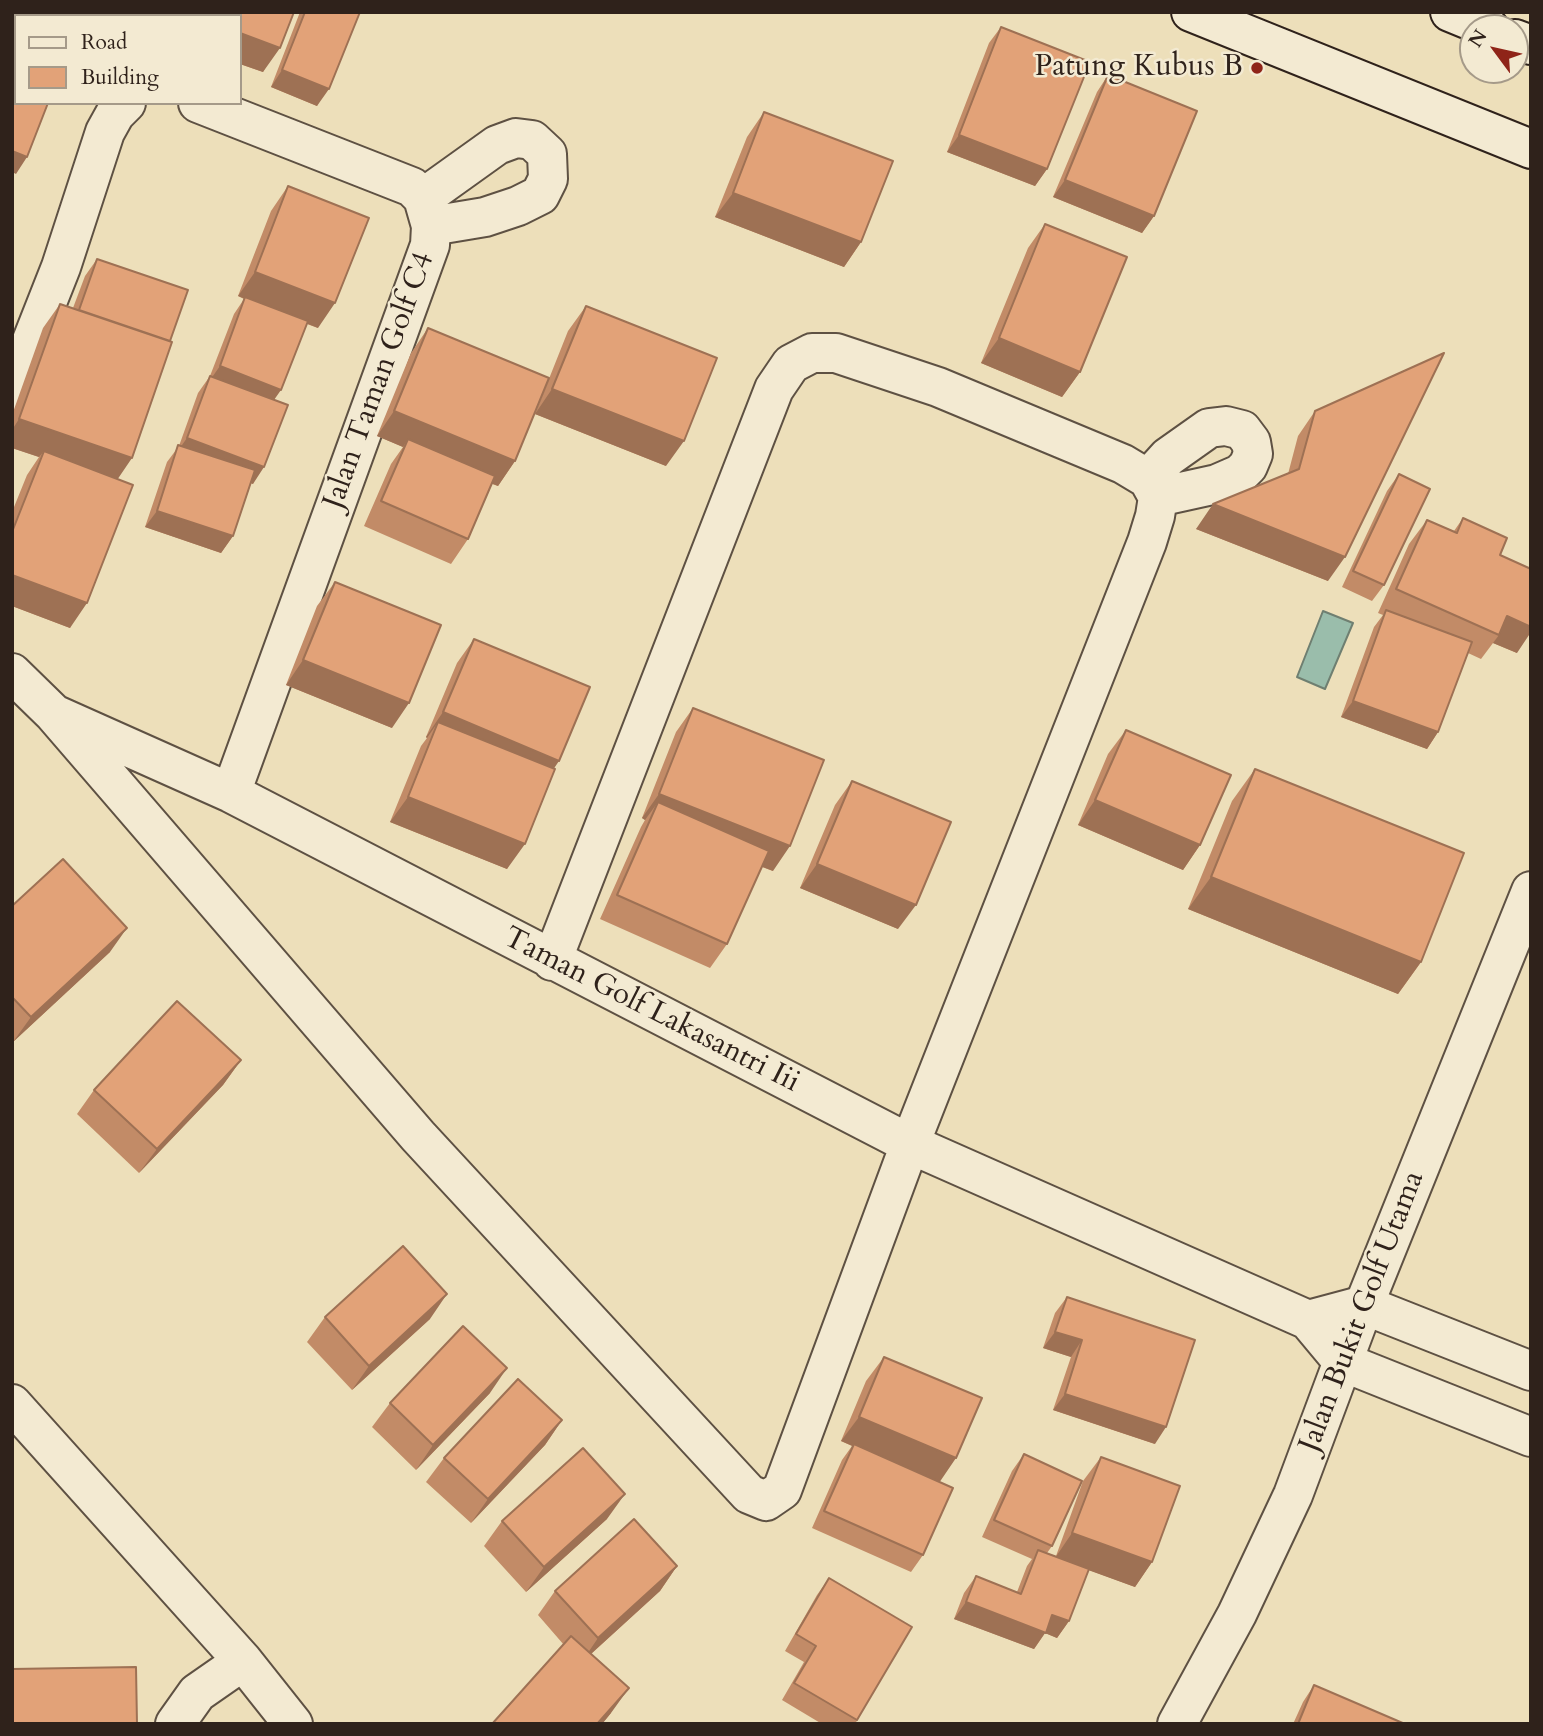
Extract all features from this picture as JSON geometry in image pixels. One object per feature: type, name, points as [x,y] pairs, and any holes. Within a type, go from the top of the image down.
[{"type":"street","points":[[1191,12],[1531,149]]},
{"type":"street","points":[[12,391],[61,267],[106,132],[115,114],[124,105]]},
{"type":"street","name":"Jalan Taman Golf C4","points":[[203,105],[412,187],[427,212],[430,245],[230,793]]},
{"type":"street","points":[[54,714],[418,1136],[749,1494],[766,1501],[782,1490],[910,1144],[1147,542],[1155,516],[1153,488],[1123,464],[938,387],[836,353],[811,353],[791,364],[774,389],[552,961]]},
{"type":"street","name":"Taman Golf Lakasantri Iii","points":[[12,673],[54,714],[230,793],[910,1144],[1308,1320],[1343,1362]]},
{"type":"street","name":"Jalan Bukit Golf Utama","points":[[1177,1724],[1237,1614],[1293,1495],[1364,1305],[1531,891]]},
{"type":"street","points":[[1308,1320],[1364,1305],[1531,1371]]},
{"type":"street","points":[[1343,1362],[1531,1437]]},
{"type":"street","points":[[12,1404],[243,1661],[293,1724]]},
{"type":"street","points":[[174,1724],[197,1693],[243,1661]]},
{"type":"shaded area","points":[[1323,611],[1353,623],[1325,689],[1297,677]]},
{"type":"building","points":[[12,12],[28,12],[32,14],[14,14],[14,56]]},
{"type":"building","points":[[294,12],[280,48],[242,34],[242,14],[213,14]]},
{"type":"building","points":[[305,12],[360,12],[329,89],[282,70]]},
{"type":"building","points":[[1001,27],[1090,62],[1047,169],[959,135]]},
{"type":"building","points":[[1108,75],[1197,111],[1154,216],[1065,180]]},
{"type":"building","points":[[12,83],[14,105],[47,105],[27,157],[12,151]]},
{"type":"building","points":[[764,112],[893,161],[861,242],[733,193]]},
{"type":"building","points":[[288,186],[369,218],[335,303],[255,272]]},
{"type":"building","points":[[1045,224],[1127,257],[1080,372],[999,338]]},
{"type":"building","points":[[97,259],[188,290],[170,341],[79,310]]},
{"type":"building","points":[[245,297],[308,321],[281,390],[220,366]]},
{"type":"building","points":[[60,304],[172,342],[132,458],[19,419]]},
{"type":"building","points":[[586,306],[717,358],[684,441],[552,389]]},
{"type":"building","points":[[428,328],[549,378],[515,461],[394,411]]},
{"type":"building","points":[[1444,353],[1345,557],[1213,504],[1299,469],[1315,411]]},
{"type":"building","points":[[210,376],[288,405],[264,467],[187,438]]},
{"type":"building","points":[[408,439],[495,476],[468,539],[381,501]]},
{"type":"building","points":[[178,445],[255,470],[233,536],[157,511]]},
{"type":"building","points":[[44,451],[133,485],[87,603],[12,575],[12,532]]},
{"type":"building","points":[[1399,474],[1430,489],[1384,585],[1353,571]]},
{"type":"building","points":[[1463,518],[1507,538],[1500,555],[1531,569],[1531,627],[1507,616],[1499,635],[1396,589],[1427,520],[1457,533]]},
{"type":"building","points":[[335,582],[441,625],[409,703],[303,660]]},
{"type":"building","points":[[1386,610],[1472,642],[1438,732],[1353,701]]},
{"type":"building","points":[[474,639],[590,687],[559,761],[443,712]]},
{"type":"building","points":[[693,708],[824,760],[790,846],[659,794]]},
{"type":"building","points":[[438,722],[555,769],[525,844],[408,797]]},
{"type":"building","points":[[1126,730],[1231,775],[1200,845],[1095,800]]},
{"type":"building","points":[[1255,769],[1464,853],[1421,962],[1211,877]]},
{"type":"building","points":[[852,781],[951,822],[916,905],[817,864]]},
{"type":"building","points":[[658,802],[769,851],[727,944],[617,895]]},
{"type":"building","points":[[63,859],[127,928],[31,1017],[12,997],[12,906]]},
{"type":"building","points":[[177,1001],[241,1060],[157,1149],[94,1090]]},
{"type":"building","points":[[403,1246],[447,1294],[369,1366],[325,1317]]},
{"type":"building","points":[[1067,1297],[1195,1340],[1166,1427],[1065,1394],[1082,1340],[1055,1332]]},
{"type":"building","points":[[463,1326],[507,1368],[433,1445],[390,1403]]},
{"type":"building","points":[[884,1357],[982,1398],[956,1458],[859,1417]]},
{"type":"building","points":[[518,1379],[562,1420],[488,1499],[444,1458]]},
{"type":"building","points":[[854,1444],[953,1488],[923,1555],[824,1511]]},
{"type":"building","points":[[583,1448],[625,1494],[544,1567],[502,1521]]},
{"type":"building","points":[[1024,1454],[1082,1481],[1052,1546],[994,1520]]},
{"type":"building","points":[[1101,1457],[1180,1486],[1152,1562],[1072,1533]]},
{"type":"building","points":[[634,1519],[677,1566],[598,1638],[555,1591]]},
{"type":"building","points":[[1038,1550],[1089,1569],[1069,1621],[1052,1615],[1046,1633],[966,1602],[976,1576],[1021,1594]]},
{"type":"building","points":[[829,1578],[912,1627],[857,1720],[794,1683],[816,1646],[796,1634]]},
{"type":"building","points":[[571,1636],[629,1688],[597,1724],[492,1724]]},
{"type":"building","points":[[136,1667],[137,1724],[12,1724],[12,1669]]},
{"type":"building","points":[[1314,1685],[1405,1724],[1298,1724]]},
{"type":"place","name":"Patung Kubus B","points":[[1257,68]]}]
